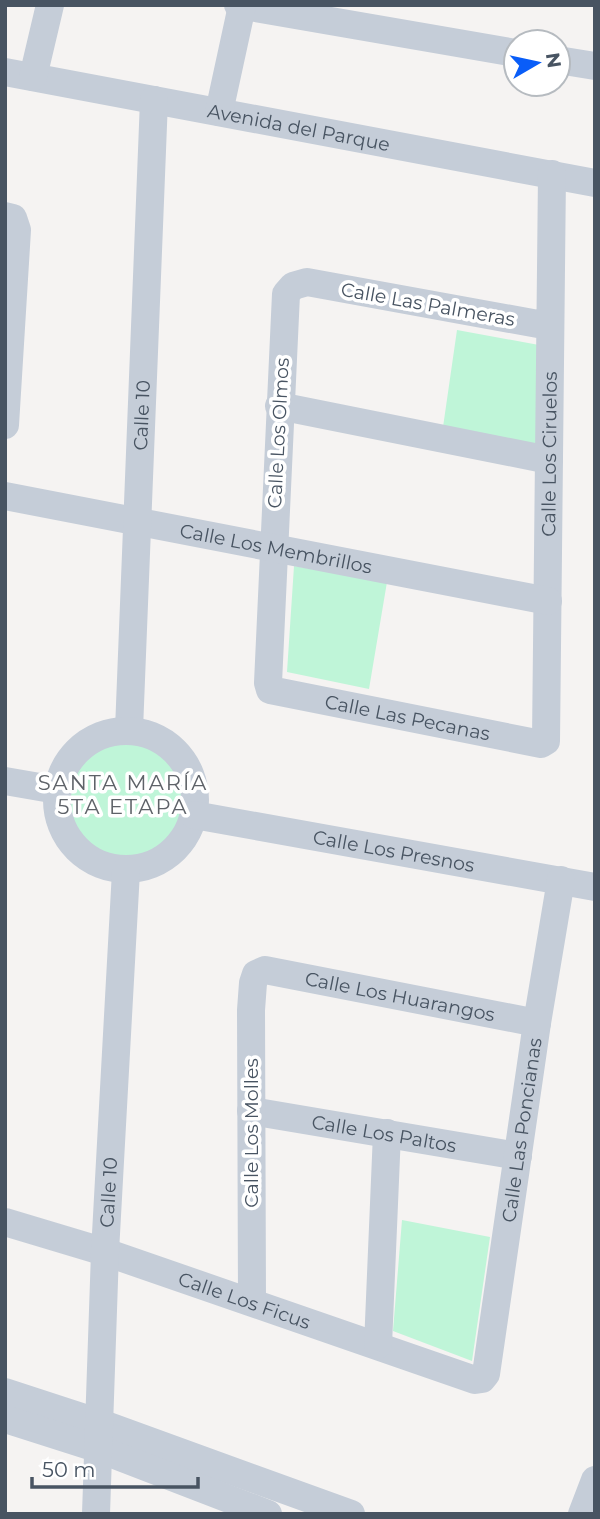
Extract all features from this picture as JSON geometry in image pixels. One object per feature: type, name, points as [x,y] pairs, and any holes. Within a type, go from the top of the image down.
[{"type":"street","points":[[33,77],[50,5]]},
{"type":"street","points":[[219,112],[240,6],[502,51]]},
{"type":"street","points":[[572,62],[595,66]]},
{"type":"street","name":"Avenida del Parque","points":[[5,72],[595,183]]},
{"type":"street","name":"Calle 10","points":[[129,730],[154,100]]},
{"type":"street","name":"Calle Los Ciruelos","points":[[548,734],[551,174]]},
{"type":"street","points":[[5,216],[13,218],[18,230],[5,425]]},
{"type":"street","name":"Calle Las Palmeras","points":[[307,282],[549,326]]},
{"type":"street","name":"Calle Los Olmos","points":[[268,683],[286,294],[293,286],[307,282]]},
{"type":"street","points":[[279,406],[549,460]]},
{"type":"street","name":"Calle Los Membrillos","points":[[5,496],[548,601]]},
{"type":"street","name":"Calle Las Pecanas","points":[[268,683],[270,690],[541,744],[546,741],[548,734]]},
{"type":"street","points":[[129,730],[152,736],[173,748],[187,768],[195,791],[194,815],[186,837],[170,855],[150,867],[127,871],[103,867],[82,855],[66,837],[57,814],[57,790],[62,770],[74,754],[90,740],[129,730]]},
{"type":"street","points":[[5,781],[57,790]]},
{"type":"street","name":"Calle Los Presnos","points":[[194,815],[595,887]]},
{"type":"street","name":"Calle 10","points":[[96,1514],[105,1252],[127,871]]},
{"type":"street","name":"Calle Las Poncianas","points":[[482,1379],[486,1374],[537,1023],[561,880]]},
{"type":"street","name":"Calle Los Huarangos","points":[[265,970],[537,1023]]},
{"type":"street","name":"Calle Los Molles","points":[[251,1302],[253,983],[256,974],[265,970]]},
{"type":"street","name":"Calle Los Paltos","points":[[251,1111],[518,1156]]},
{"type":"street","points":[[378,1345],[387,1133]]},
{"type":"street","name":"Calle Los Ficus","points":[[5,1222],[105,1252],[475,1380],[482,1379]]},
{"type":"street","points":[[62,1411],[80,1403],[101,1381]]},
{"type":"street","points":[[5,1392],[62,1411],[99,1436],[268,1514]]},
{"type":"street","points":[[5,1419],[99,1436],[351,1514]]},
{"type":"street","points":[[582,1514],[595,1480]]},
{"type":"green space","points":[[457,330],[539,345],[544,455],[442,434]]},
{"type":"green space","points":[[294,566],[387,582],[369,689],[287,672]]},
{"type":"green space","points":[[125,743],[147,748],[165,760],[177,778],[182,800],[177,822],[165,840],[147,852],[125,857],[103,852],[85,840],[73,822],[68,800],[73,778],[85,760],[103,748]]},
{"type":"green space","points":[[402,1220],[490,1237],[472,1361],[393,1331]]},
{"type":"district","name":"SANTA MARÍA 5TA ETAPA","points":[[123,795]]}]
